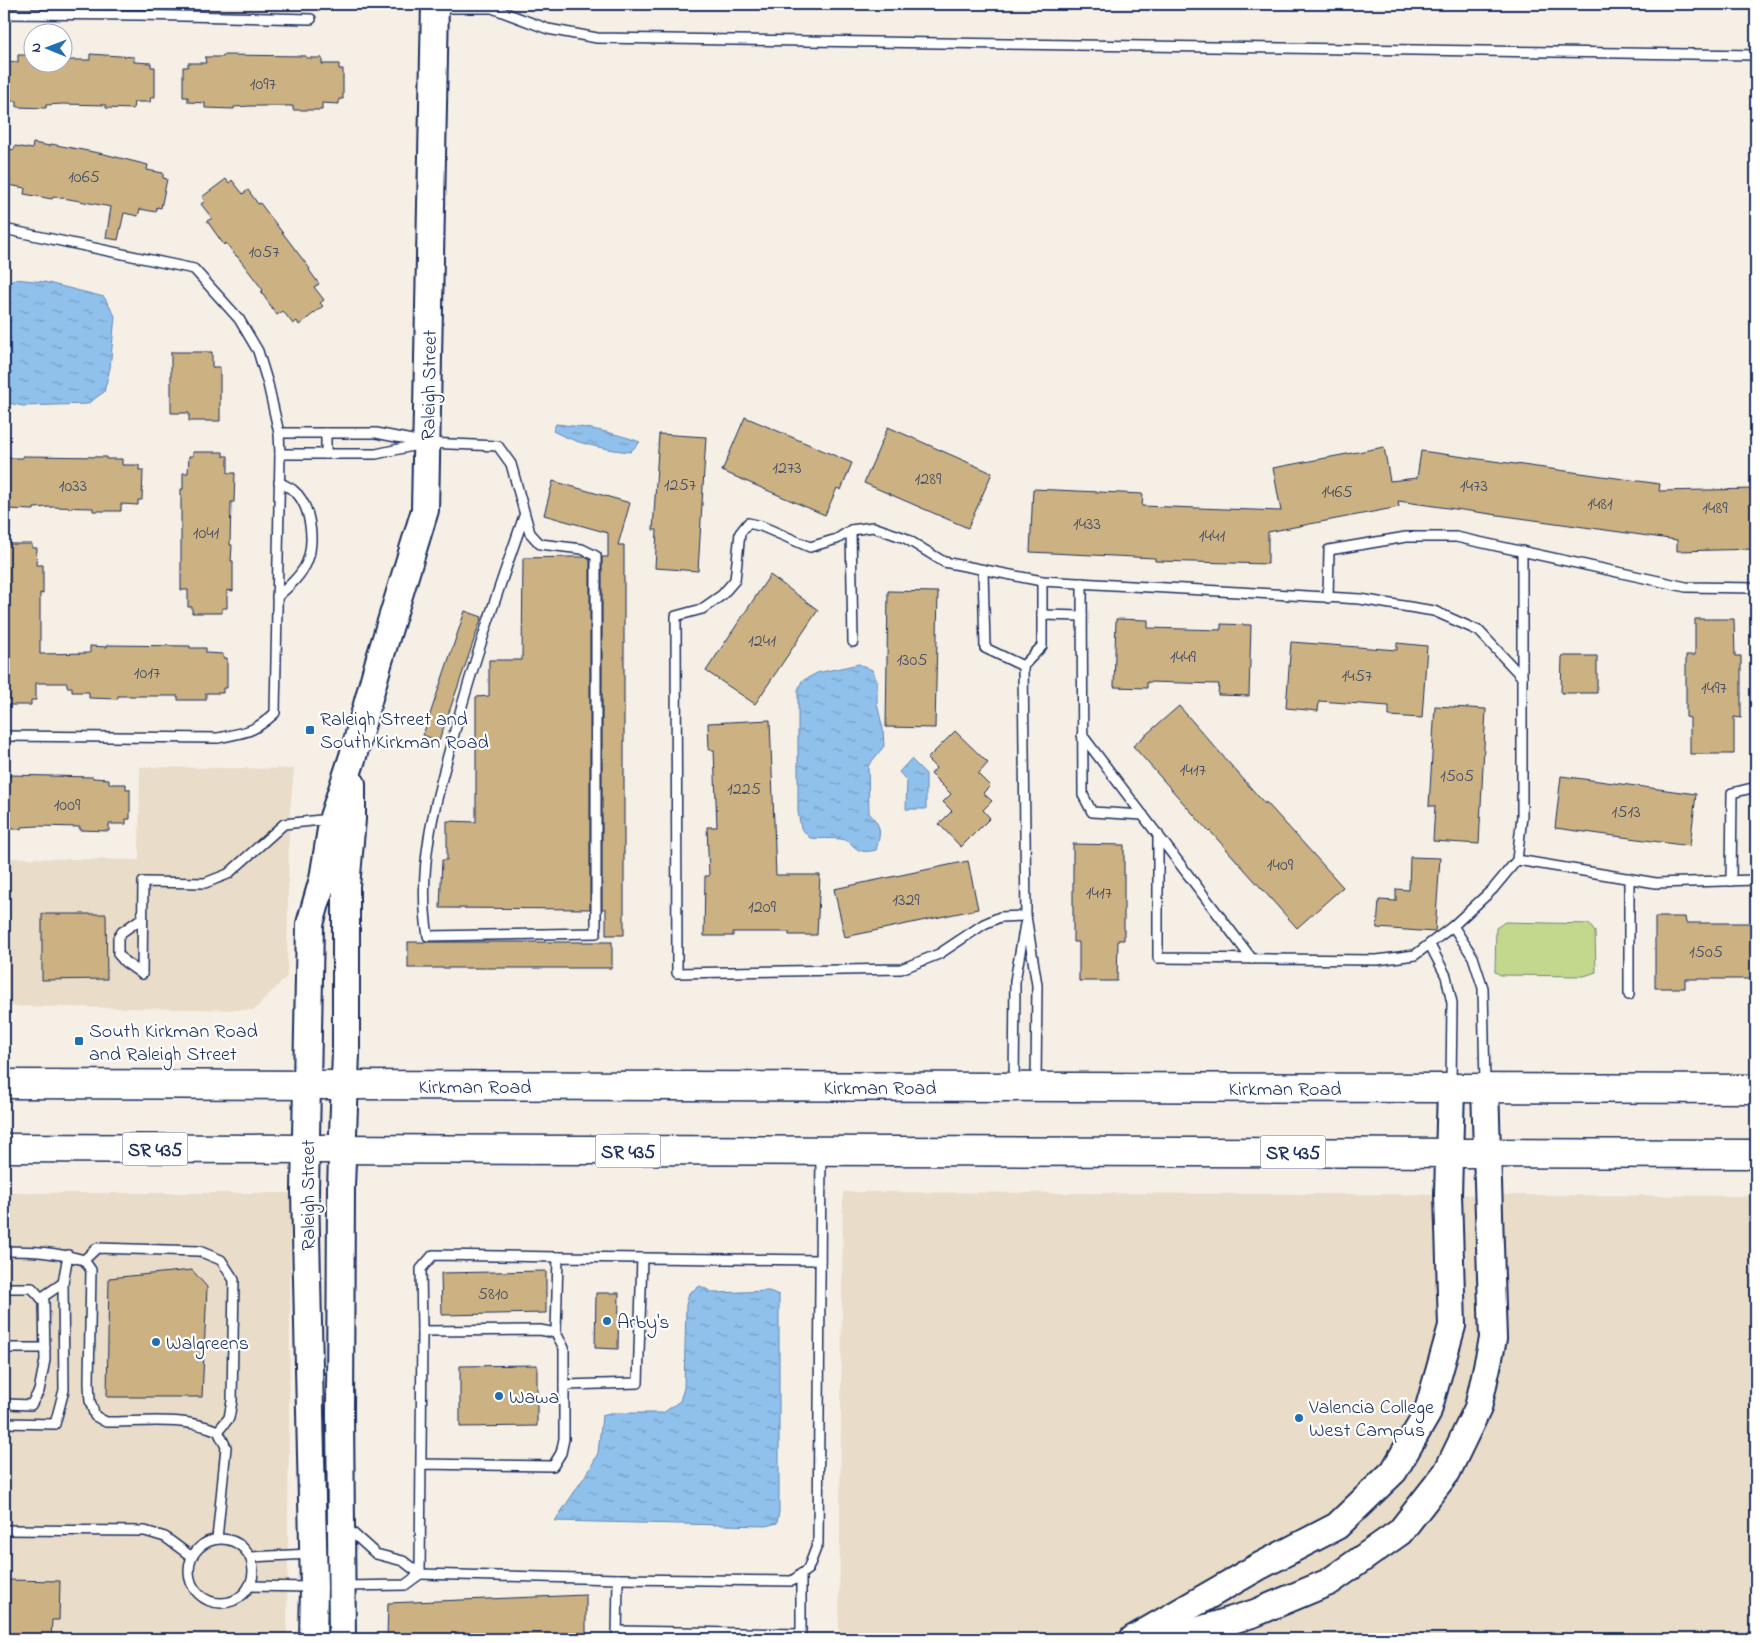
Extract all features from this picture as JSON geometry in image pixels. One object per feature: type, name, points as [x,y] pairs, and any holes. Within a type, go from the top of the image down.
[{"type":"main road","name":"Kirkman Road","points":[[4,1084],[1756,1089]]},
{"type":"main road","name":"SR 435","points":[[4,1148],[1756,1154]]},
{"type":"street","name":"Raleigh Street","points":[[342,1639],[328,1586],[313,1554],[306,1191],[310,924],[323,879],[332,819],[353,756],[379,661],[425,510],[435,6]]},
{"type":"street","name":"Raleigh Street","points":[[313,1639],[328,1586],[341,1523],[342,1150],[347,942],[346,886],[352,819],[353,756]]},
{"type":"street","points":[[1133,1639],[1258,1567],[1337,1526],[1394,1471],[1427,1414],[1452,1326],[1448,1194],[1450,1088]]},
{"type":"street","points":[[1171,1639],[1255,1613],[1330,1582],[1400,1532],[1447,1472],[1478,1408],[1493,1339],[1485,1088]]},
{"type":"lane","points":[[435,6],[492,8],[548,29],[597,38],[1756,55]]},
{"type":"lane","points":[[4,14],[311,19]]},
{"type":"lane","points":[[4,229],[194,269],[239,319],[258,351],[268,384],[279,433],[280,454],[275,713],[251,731],[218,738],[4,736]]},
{"type":"lane","points":[[326,432],[326,454]]},
{"type":"lane","points":[[279,433],[376,433],[427,443],[498,446],[511,464],[530,533],[540,544],[582,549],[596,556],[596,933],[428,936],[424,911],[426,855],[435,801],[466,689],[524,516]]},
{"type":"lane","points":[[280,454],[376,454],[427,443]]},
{"type":"lane","points":[[277,597],[293,583],[307,562],[311,536],[307,509],[294,490],[279,482]]},
{"type":"lane","points":[[1026,916],[1000,917],[984,924],[939,954],[901,969],[677,973],[676,616],[702,609],[722,595],[735,580],[740,533],[748,523],[761,526],[810,547],[836,539],[851,530],[873,526],[905,538],[944,562],[1042,582],[1360,599],[1434,611],[1479,631],[1522,677]]},
{"type":"lane","points":[[851,530],[854,642]]},
{"type":"lane","points":[[1328,598],[1329,550],[1406,537],[1456,537],[1686,587],[1756,588]]},
{"type":"lane","points":[[1158,834],[1158,958],[1377,960],[1415,955],[1430,945],[1493,889],[1517,860],[1522,816],[1522,551]]},
{"type":"lane","points":[[983,570],[985,648],[1023,666]]},
{"type":"lane","points":[[1025,1087],[1037,985],[1026,916],[1023,666],[1042,646],[1042,582]]},
{"type":"lane","points":[[1082,584],[1083,795],[1092,812],[1143,815]]},
{"type":"lane","points":[[1042,615],[1082,616]]},
{"type":"lane","points":[[1082,734],[1252,959]]},
{"type":"lane","points":[[1730,881],[1732,793],[1756,787]]},
{"type":"lane","points":[[142,918],[122,932],[118,938],[118,954],[125,962],[142,974],[143,882],[205,883],[228,874],[284,824],[332,819]]},
{"type":"lane","points":[[1517,860],[1656,882],[1756,880]]},
{"type":"lane","points":[[1629,878],[1629,995]]},
{"type":"lane","points":[[1025,1087],[1016,981],[1026,916]]},
{"type":"lane","points":[[1453,926],[1473,957],[1483,988],[1485,1088]]},
{"type":"lane","points":[[1430,945],[1446,976],[1452,1003],[1450,1088]]},
{"type":"lane","points":[[341,1523],[376,1554],[403,1561],[420,1574],[792,1581],[808,1569],[818,1542],[821,1151]]},
{"type":"lane","points":[[84,1260],[97,1248],[199,1251],[221,1260],[234,1280],[232,1401],[229,1418],[218,1431]]},
{"type":"lane","points":[[4,1251],[36,1250],[68,1255],[84,1260],[90,1270],[89,1382],[90,1401],[95,1416],[106,1422],[184,1422],[202,1424],[218,1431],[226,1447],[217,1539]]},
{"type":"lane","points":[[4,1423],[55,1424],[64,1390],[63,1283],[68,1255]]},
{"type":"lane","points":[[420,1574],[422,1269],[433,1256],[820,1260]]},
{"type":"lane","points":[[422,1464],[553,1466],[561,1453],[564,1439],[564,1348],[556,1333],[558,1257]]},
{"type":"lane","points":[[564,1385],[638,1383],[642,1258]]},
{"type":"lane","points":[[41,1298],[63,1283]]},
{"type":"lane","points":[[4,1288],[32,1288],[44,1301],[46,1360],[39,1391],[31,1405],[7,1404]]},
{"type":"lane","points":[[422,1331],[540,1330],[556,1333]]},
{"type":"lane","points":[[4,1348],[45,1348]]},
{"type":"lane","points":[[4,1530],[145,1531],[165,1537],[192,1557]]},
{"type":"lane","points":[[227,1539],[236,1542],[250,1557],[253,1567],[249,1586],[242,1595],[233,1600],[212,1601],[202,1596],[190,1578],[192,1557],[198,1548],[207,1542],[227,1539]]},
{"type":"lane","points":[[250,1557],[313,1554]]},
{"type":"lane","points":[[249,1586],[405,1585],[420,1574]]},
{"type":"lane","points":[[618,1579],[617,1635],[801,1637],[801,1574]]},
{"type":"shaded area","points":[[140,767],[294,769],[289,821],[287,976],[254,1010],[4,1006],[4,858],[139,860]]},
{"type":"shaded area","name":"Valencia College West Campus","points":[[843,1192],[1756,1196],[1756,1639],[839,1639]]},
{"type":"shaded area","points":[[4,1193],[291,1193],[287,1639],[4,1639]]},
{"type":"green space","points":[[1505,922],[1589,924],[1595,932],[1596,972],[1584,976],[1501,975],[1495,972],[1496,928]]},
{"type":"water","points":[[15,279],[44,282],[104,297],[115,316],[110,368],[104,392],[87,404],[23,406],[4,402],[4,286]]},
{"type":"water","points":[[556,424],[599,430],[640,442],[630,452],[581,443],[553,431]]},
{"type":"water","points":[[859,664],[872,670],[877,681],[877,704],[883,729],[884,746],[868,766],[869,813],[878,826],[879,839],[876,850],[868,851],[858,850],[846,840],[810,838],[801,828],[798,812],[798,690],[802,681],[817,673]]},
{"type":"water","points":[[911,759],[926,774],[926,809],[906,809],[907,781],[899,772]]},
{"type":"water","points":[[700,1286],[714,1293],[769,1291],[779,1295],[779,1512],[777,1523],[766,1526],[555,1521],[591,1467],[598,1453],[602,1416],[613,1413],[663,1413],[680,1401],[684,1388],[686,1305],[689,1293]]},
{"type":"building","points":[[90,54],[134,57],[134,62],[151,63],[151,67],[155,67],[155,97],[151,97],[150,102],[134,102],[133,109],[106,108],[106,105],[62,104],[46,105],[46,108],[17,107],[17,101],[4,101],[4,61],[18,62],[18,55],[22,55],[22,72],[72,72],[72,60],[90,60]]},
{"type":"building","points":[[223,55],[306,56],[306,58],[322,58],[322,64],[339,64],[339,69],[343,69],[343,99],[339,99],[339,104],[322,103],[322,110],[293,110],[293,106],[250,106],[234,107],[234,109],[205,108],[205,103],[188,102],[188,97],[183,97],[183,67],[188,67],[188,63],[206,63],[205,57],[223,57]]},
{"type":"building","points":[[33,143],[50,146],[51,144],[104,154],[148,165],[147,170],[163,173],[163,178],[167,179],[161,208],[157,207],[156,212],[140,209],[138,216],[124,213],[118,240],[106,238],[111,207],[69,199],[53,197],[52,199],[24,194],[25,188],[8,185],[9,180],[4,179],[10,149],[14,150],[15,146],[32,149]]},
{"type":"building","points":[[226,179],[229,183],[232,180],[243,194],[248,190],[258,204],[260,203],[310,269],[319,284],[314,287],[324,300],[320,303],[323,306],[299,325],[297,321],[293,324],[283,311],[277,315],[261,292],[263,290],[226,243],[224,245],[207,221],[212,218],[201,204],[205,201],[202,197]]},
{"type":"building","points":[[171,352],[212,352],[212,367],[220,367],[220,421],[189,421],[189,413],[171,413]]},
{"type":"building","points":[[745,417],[852,463],[841,490],[837,488],[825,515],[722,471]]},
{"type":"building","points":[[888,427],[992,473],[968,528],[864,483]]},
{"type":"building","points":[[659,434],[706,437],[698,571],[655,568],[657,530],[653,530]]},
{"type":"building","points":[[1384,447],[1390,481],[1417,478],[1421,451],[1660,484],[1659,491],[1756,489],[1756,549],[1677,551],[1677,540],[1398,501],[1399,507],[1268,532],[1268,564],[1155,561],[1155,558],[1030,552],[1033,489],[1143,494],[1142,506],[1281,511],[1273,468]]},
{"type":"building","points":[[193,452],[223,452],[223,456],[228,456],[228,473],[235,473],[234,502],[231,502],[230,545],[232,545],[233,591],[227,590],[227,608],[222,608],[222,613],[192,613],[192,607],[188,607],[188,590],[181,590],[181,489],[183,489],[183,473],[188,473],[189,456],[193,456]]},
{"type":"building","points":[[23,456],[106,457],[106,459],[122,459],[122,465],[139,465],[139,470],[143,470],[142,500],[138,500],[138,505],[121,504],[121,511],[93,511],[93,508],[50,507],[34,508],[34,510],[5,509],[5,458],[23,458]]},
{"type":"building","points":[[553,481],[630,503],[618,545],[624,545],[624,935],[606,935],[606,909],[602,909],[602,557],[608,557],[608,533],[544,515]]},
{"type":"building","points":[[4,544],[32,544],[32,548],[37,548],[36,565],[43,565],[43,594],[40,593],[40,654],[90,653],[90,646],[107,647],[107,645],[190,646],[190,648],[206,648],[206,653],[223,654],[223,658],[227,658],[227,688],[223,688],[223,693],[206,693],[206,700],[178,700],[178,696],[118,696],[118,699],[89,698],[89,692],[72,692],[72,687],[67,687],[67,683],[36,683],[36,700],[31,700],[31,705],[4,705]]},
{"type":"building","points":[[585,557],[590,560],[590,909],[440,908],[442,860],[447,860],[447,821],[476,822],[476,697],[489,696],[489,660],[522,660],[523,558]]},
{"type":"building","points":[[770,575],[818,610],[755,704],[706,671]]},
{"type":"building","points":[[888,591],[938,592],[935,728],[886,727]]},
{"type":"building","points":[[465,611],[482,617],[439,741],[423,735]]},
{"type":"building","points":[[1116,619],[1148,620],[1148,628],[1221,630],[1221,624],[1251,625],[1249,696],[1218,695],[1219,684],[1147,682],[1147,688],[1114,687]]},
{"type":"building","points":[[1695,619],[1734,619],[1735,656],[1741,656],[1741,718],[1734,717],[1734,754],[1690,754],[1690,718],[1686,717],[1686,655],[1695,655]]},
{"type":"building","points":[[1291,642],[1397,650],[1397,643],[1427,646],[1422,718],[1389,716],[1389,706],[1319,701],[1318,711],[1286,708]]},
{"type":"building","points":[[1562,656],[1597,656],[1597,693],[1561,693]]},
{"type":"building","points":[[1179,706],[1265,804],[1266,802],[1343,887],[1297,928],[1133,746]]},
{"type":"building","points":[[1435,706],[1486,709],[1479,844],[1433,841],[1435,806],[1429,806]]},
{"type":"building","points":[[770,720],[776,875],[820,875],[817,935],[789,935],[789,932],[733,932],[733,936],[704,936],[705,876],[709,876],[707,827],[717,827],[714,750],[709,750],[708,723]]},
{"type":"building","points":[[955,731],[988,763],[978,774],[990,786],[983,793],[992,801],[983,810],[990,818],[961,847],[939,824],[952,811],[943,802],[951,794],[931,774],[936,768],[927,759]]},
{"type":"building","points":[[10,775],[93,777],[109,779],[109,784],[126,784],[126,789],[130,789],[130,819],[126,819],[126,824],[109,824],[109,831],[80,830],[80,827],[38,826],[4,829],[4,777],[10,777]]},
{"type":"building","points":[[1561,776],[1696,794],[1690,846],[1555,828]]},
{"type":"building","points":[[1073,844],[1124,845],[1124,940],[1118,940],[1117,981],[1079,981],[1079,942],[1073,942]]},
{"type":"building","points":[[1410,857],[1440,858],[1435,932],[1377,928],[1379,900],[1396,901],[1396,889],[1409,890]]},
{"type":"building","points":[[968,861],[978,909],[845,937],[834,889]]},
{"type":"building","points":[[42,914],[106,914],[107,979],[42,980]]},
{"type":"building","points":[[1655,917],[1685,917],[1686,923],[1756,923],[1756,979],[1685,979],[1685,988],[1655,988]]},
{"type":"building","points":[[408,942],[612,942],[612,968],[408,968]]},
{"type":"building","name":"Walgreens","points":[[192,1270],[207,1287],[202,1397],[107,1397],[109,1278]]},
{"type":"building","points":[[546,1271],[546,1313],[442,1315],[441,1273]]},
{"type":"building","name":"Arby's","points":[[596,1293],[619,1293],[618,1349],[595,1348]]},
{"type":"building","name":"Wawa","points":[[537,1365],[537,1426],[460,1427],[460,1366]]},
{"type":"building","points":[[4,1580],[60,1581],[59,1620],[52,1620],[51,1639],[4,1639]]},
{"type":"building","points":[[586,1595],[586,1639],[387,1639],[388,1603]]},
{"type":"place","name":"Raleigh Street and South Kirkman Road","points":[[310,730]]},
{"type":"place","name":"South Kirkman Road and Raleigh Street","points":[[79,1041]]},
{"type":"place","name":"Arby's","points":[[607,1321]]},
{"type":"place","name":"Walgreens","points":[[156,1342]]},
{"type":"place","name":"Wawa","points":[[499,1396]]},
{"type":"place","name":"Valencia College West Campus","points":[[1299,1418]]}]
